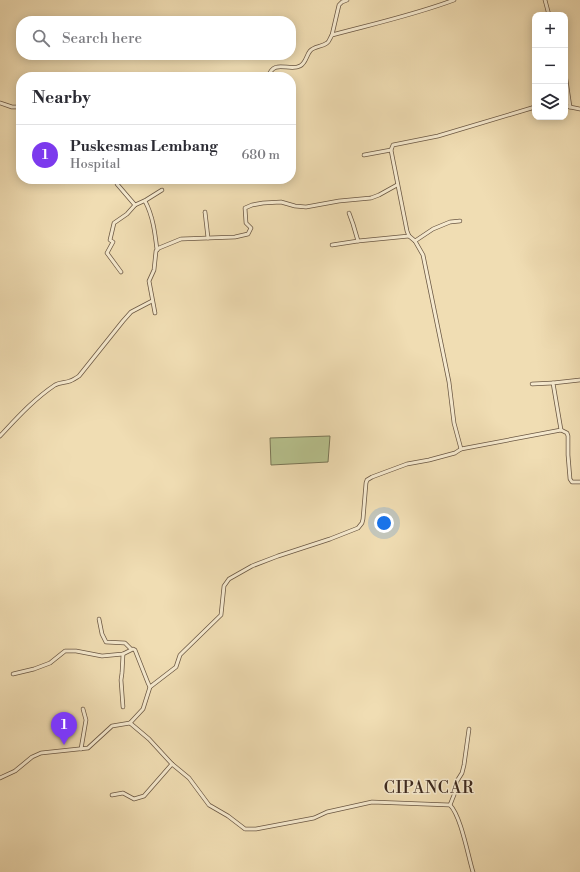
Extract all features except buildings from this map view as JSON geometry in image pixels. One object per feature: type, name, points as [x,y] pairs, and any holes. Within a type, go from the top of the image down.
[{"type":"street","points":[[271,72],[278,67],[283,66],[294,68],[299,67],[305,62],[311,49],[327,43],[332,35],[339,5],[347,0]]},
{"type":"street","points":[[332,35],[403,17],[454,0]]},
{"type":"street","points":[[545,0],[548,12]]},
{"type":"street","points":[[567,84],[570,107],[580,109]]},
{"type":"street","points":[[0,103],[16,107]]},
{"type":"street","points":[[461,449],[454,423],[449,382],[423,255],[415,241],[409,236],[397,185],[391,150],[393,145],[401,142],[438,136],[532,108]]},
{"type":"street","points":[[364,155],[391,150]]},
{"type":"street","points":[[117,184],[135,205]]},
{"type":"street","points":[[157,250],[168,243],[181,239],[235,237],[248,234],[251,228],[246,223],[245,208],[252,205],[281,202],[306,207],[340,201],[371,198],[397,185]]},
{"type":"street","points":[[121,272],[107,252],[113,242],[110,240],[114,223],[127,214],[135,205],[162,190]]},
{"type":"street","points":[[145,200],[150,210],[155,228],[157,250],[154,270],[149,281],[155,314]]},
{"type":"street","points":[[205,212],[208,238]]},
{"type":"street","points":[[349,213],[358,241]]},
{"type":"street","points":[[415,241],[433,229],[450,222],[460,221]]},
{"type":"street","points":[[332,245],[409,236]]},
{"type":"street","points":[[0,436],[13,421],[41,395],[58,384],[71,381],[79,376],[131,312],[152,301]]},
{"type":"street","points":[[532,384],[580,380]]},
{"type":"street","points":[[553,383],[560,430]]},
{"type":"street","points":[[0,778],[15,771],[32,757],[40,753],[81,749],[90,746],[112,726],[130,723],[143,709],[150,687],[176,667],[180,655],[221,615],[224,586],[229,579],[252,566],[358,528],[363,519],[366,483],[369,479],[407,464],[455,453],[461,449],[560,430],[567,433],[568,436],[570,479],[572,482],[580,482]]},
{"type":"street","points":[[99,619],[102,634],[106,642],[125,643],[134,650],[150,687]]},
{"type":"street","points":[[13,674],[50,663],[65,651],[76,651],[102,656],[123,654],[131,649]]},
{"type":"street","points":[[123,654],[120,680],[123,707]]},
{"type":"street","points":[[81,749],[86,720],[83,709]]},
{"type":"street","points":[[130,723],[149,739],[172,764],[193,782],[210,805],[245,829],[256,830],[314,818],[327,812],[372,802],[450,804],[459,819],[472,872]]},
{"type":"street","points":[[450,804],[454,795],[457,781],[462,773],[469,729]]},
{"type":"street","points":[[112,795],[123,793],[134,799],[144,796],[172,764]]},
{"type":"green space","points":[[330,436],[328,462],[271,465],[270,438]]},
{"type":"place","name":"Puskesmas Lembang","points":[[64,745]]},
{"type":"district","name":"CIPANCAR","points":[[429,788]]}]
